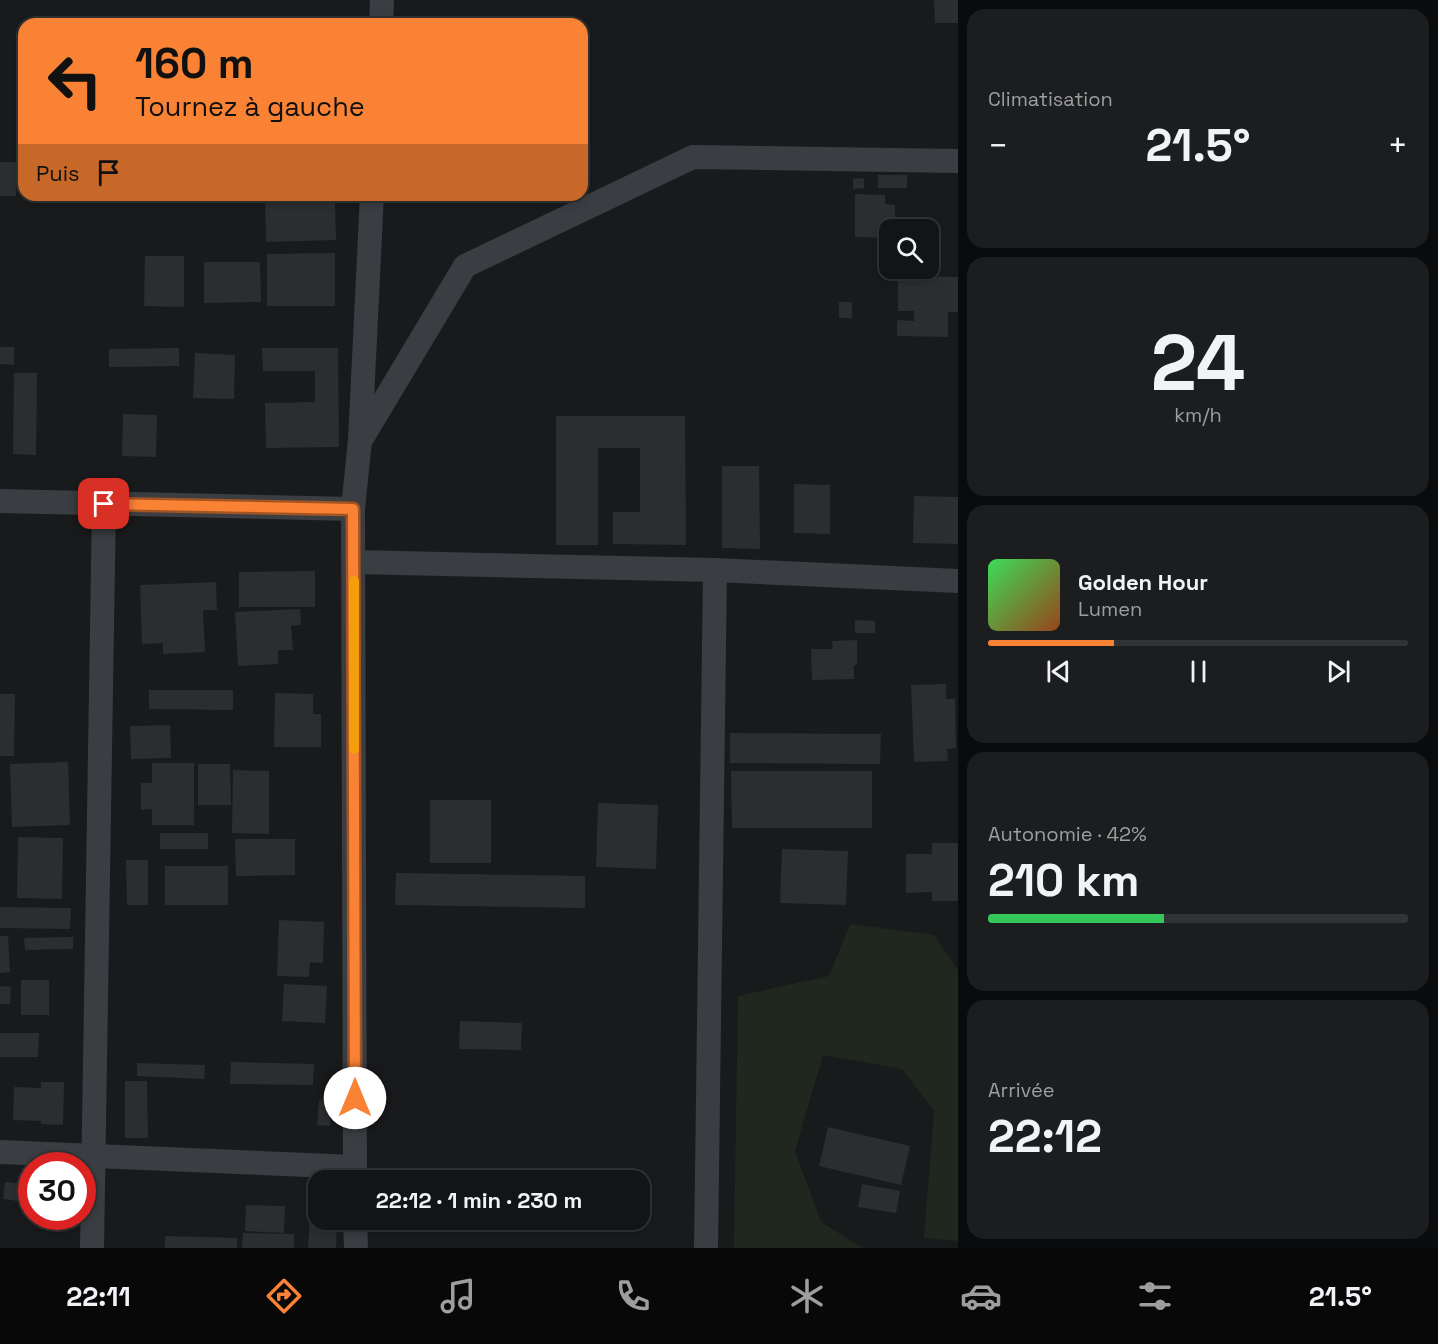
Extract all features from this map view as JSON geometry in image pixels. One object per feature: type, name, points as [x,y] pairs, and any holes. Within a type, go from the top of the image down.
[{"type":"street","points":[[381,18],[382,0]]},
{"type":"street","points":[[360,440],[465,266],[693,157],[958,161]]},
{"type":"street","points":[[355,1170],[353,509],[360,440],[372,201]]},
{"type":"street","points":[[0,501],[353,509]]},
{"type":"street","points":[[93,1152],[104,504]]},
{"type":"street","points":[[354,562],[715,570],[958,581]]},
{"type":"street","points":[[706,1248],[715,570]]},
{"type":"street","points":[[0,1152],[18,1153]]},
{"type":"street","points":[[96,1155],[308,1171]]},
{"type":"street","points":[[92,1230],[92,1248]]},
{"type":"street","points":[[356,1230],[356,1248]]},
{"type":"shaded area","points":[[850,924],[934,935],[958,970],[958,1241],[924,1238],[934,1111],[902,1069],[823,1055],[795,1151],[821,1222],[863,1248],[734,1248],[738,996],[829,976]]},
{"type":"building","points":[[934,0],[958,0],[958,23],[935,23]]},
{"type":"building","points":[[0,162],[17,162],[16,196],[0,196]]},
{"type":"building","points":[[878,175],[907,175],[907,188],[878,188]]},
{"type":"building","points":[[864,178],[864,188],[853,189],[853,179]]},
{"type":"building","points":[[855,194],[885,195],[885,204],[895,205],[895,219],[879,219],[879,238],[855,237]]},
{"type":"building","points":[[335,202],[336,240],[266,242],[265,203]]},
{"type":"building","points":[[335,253],[335,306],[267,306],[267,254]]},
{"type":"building","points":[[145,256],[184,256],[184,307],[144,306]]},
{"type":"building","points":[[204,262],[260,262],[261,302],[204,303]]},
{"type":"building","points":[[958,277],[958,312],[948,312],[948,337],[897,336],[897,320],[914,321],[914,311],[898,311],[898,279]]},
{"type":"building","points":[[839,302],[852,302],[852,318],[839,318]]},
{"type":"building","points":[[0,347],[14,347],[14,365],[0,364]]},
{"type":"building","points":[[179,348],[179,366],[109,367],[109,349]]},
{"type":"building","points":[[262,348],[338,348],[339,447],[266,448],[265,403],[315,402],[315,371],[263,371]]},
{"type":"building","points":[[195,353],[235,355],[234,399],[193,398]]},
{"type":"building","points":[[14,373],[37,373],[36,455],[13,454]]},
{"type":"building","points":[[123,414],[157,415],[156,457],[122,456]]},
{"type":"building","points":[[556,416],[685,416],[686,545],[613,544],[613,512],[640,512],[640,448],[598,448],[598,545],[556,545]]},
{"type":"building","points":[[722,466],[759,466],[760,549],[722,548]]},
{"type":"building","points":[[794,484],[830,485],[830,534],[794,533]]},
{"type":"building","points":[[914,496],[958,497],[958,544],[913,543]]},
{"type":"building","points":[[315,571],[315,607],[239,607],[239,572]]},
{"type":"building","points":[[216,582],[217,610],[203,610],[205,652],[163,654],[163,643],[142,644],[140,585]]},
{"type":"building","points":[[300,609],[301,625],[291,626],[293,650],[278,650],[278,664],[238,666],[235,612]]},
{"type":"building","points":[[855,620],[875,621],[875,633],[855,633]]},
{"type":"building","points":[[857,640],[857,665],[854,665],[854,679],[812,680],[811,649],[833,649],[832,641]]},
{"type":"building","points":[[946,684],[946,699],[955,699],[956,748],[947,749],[948,761],[914,762],[911,685]]},
{"type":"building","points":[[149,690],[233,690],[233,710],[149,709]]},
{"type":"building","points":[[275,693],[313,694],[313,714],[321,714],[321,747],[274,747]]},
{"type":"building","points":[[0,694],[15,694],[14,756],[0,756]]},
{"type":"building","points":[[170,725],[171,758],[131,759],[130,726]]},
{"type":"building","points":[[730,733],[881,734],[880,764],[730,763]]},
{"type":"building","points":[[68,762],[70,825],[12,827],[10,764]]},
{"type":"building","points":[[152,763],[194,763],[194,825],[152,825],[152,809],[141,810],[141,783],[152,783]]},
{"type":"building","points":[[198,764],[230,764],[231,805],[198,805]]},
{"type":"building","points":[[233,770],[269,771],[269,834],[232,833]]},
{"type":"building","points":[[731,771],[872,771],[872,828],[732,828]]},
{"type":"building","points":[[430,800],[491,800],[491,863],[430,863]]},
{"type":"building","points":[[598,803],[658,805],[656,869],[596,867]]},
{"type":"building","points":[[160,833],[208,833],[208,849],[160,849]]},
{"type":"building","points":[[18,837],[63,838],[62,899],[17,898]]},
{"type":"building","points":[[235,839],[295,839],[295,875],[236,876]]},
{"type":"building","points":[[932,843],[958,843],[958,901],[932,901],[932,892],[906,893],[906,854],[932,854]]},
{"type":"building","points":[[782,849],[848,851],[846,905],[780,903]]},
{"type":"building","points":[[126,860],[148,860],[148,905],[127,905]]},
{"type":"building","points":[[165,866],[228,866],[228,905],[165,905]]},
{"type":"building","points":[[396,873],[585,876],[585,908],[395,905]]},
{"type":"building","points":[[0,907],[71,908],[70,929],[0,928]]},
{"type":"building","points":[[279,920],[324,922],[323,963],[310,962],[309,977],[277,976]]},
{"type":"building","points":[[0,936],[8,936],[10,972],[0,973]]},
{"type":"building","points":[[73,937],[73,949],[25,950],[24,938]]},
{"type":"building","points":[[21,980],[49,980],[49,1015],[21,1015]]},
{"type":"building","points":[[284,984],[327,986],[325,1023],[282,1021]]},
{"type":"building","points":[[0,986],[11,987],[10,1004],[0,1004]]},
{"type":"building","points":[[460,1021],[522,1023],[521,1050],[459,1049]]},
{"type":"building","points":[[0,1033],[39,1033],[38,1057],[0,1057]]},
{"type":"building","points":[[231,1062],[314,1064],[313,1085],[230,1084]]},
{"type":"building","points":[[137,1063],[205,1065],[204,1079],[137,1076]]},
{"type":"building","points":[[125,1081],[147,1081],[148,1138],[125,1138]]},
{"type":"building","points":[[41,1082],[64,1082],[63,1125],[13,1120],[14,1087],[41,1088]]},
{"type":"building","points":[[319,1100],[332,1101],[330,1126],[317,1125]]},
{"type":"building","points":[[828,1127],[910,1146],[901,1185],[819,1166]]},
{"type":"building","points":[[5,1182],[18,1183],[18,1201],[3,1199]]},
{"type":"building","points":[[862,1184],[900,1191],[896,1213],[858,1207]]},
{"type":"building","points":[[246,1205],[285,1206],[284,1233],[245,1231]]},
{"type":"building","points":[[309,1230],[337,1230],[336,1248],[308,1248]]},
{"type":"building","points":[[243,1233],[294,1234],[294,1248],[242,1248]]},
{"type":"building","points":[[165,1236],[237,1238],[237,1248],[165,1248]]},
{"type":"slow traffic","points":[[354,581],[354,749]]},
{"type":"route","points":[[104,504],[353,509],[355,1098]]}]
